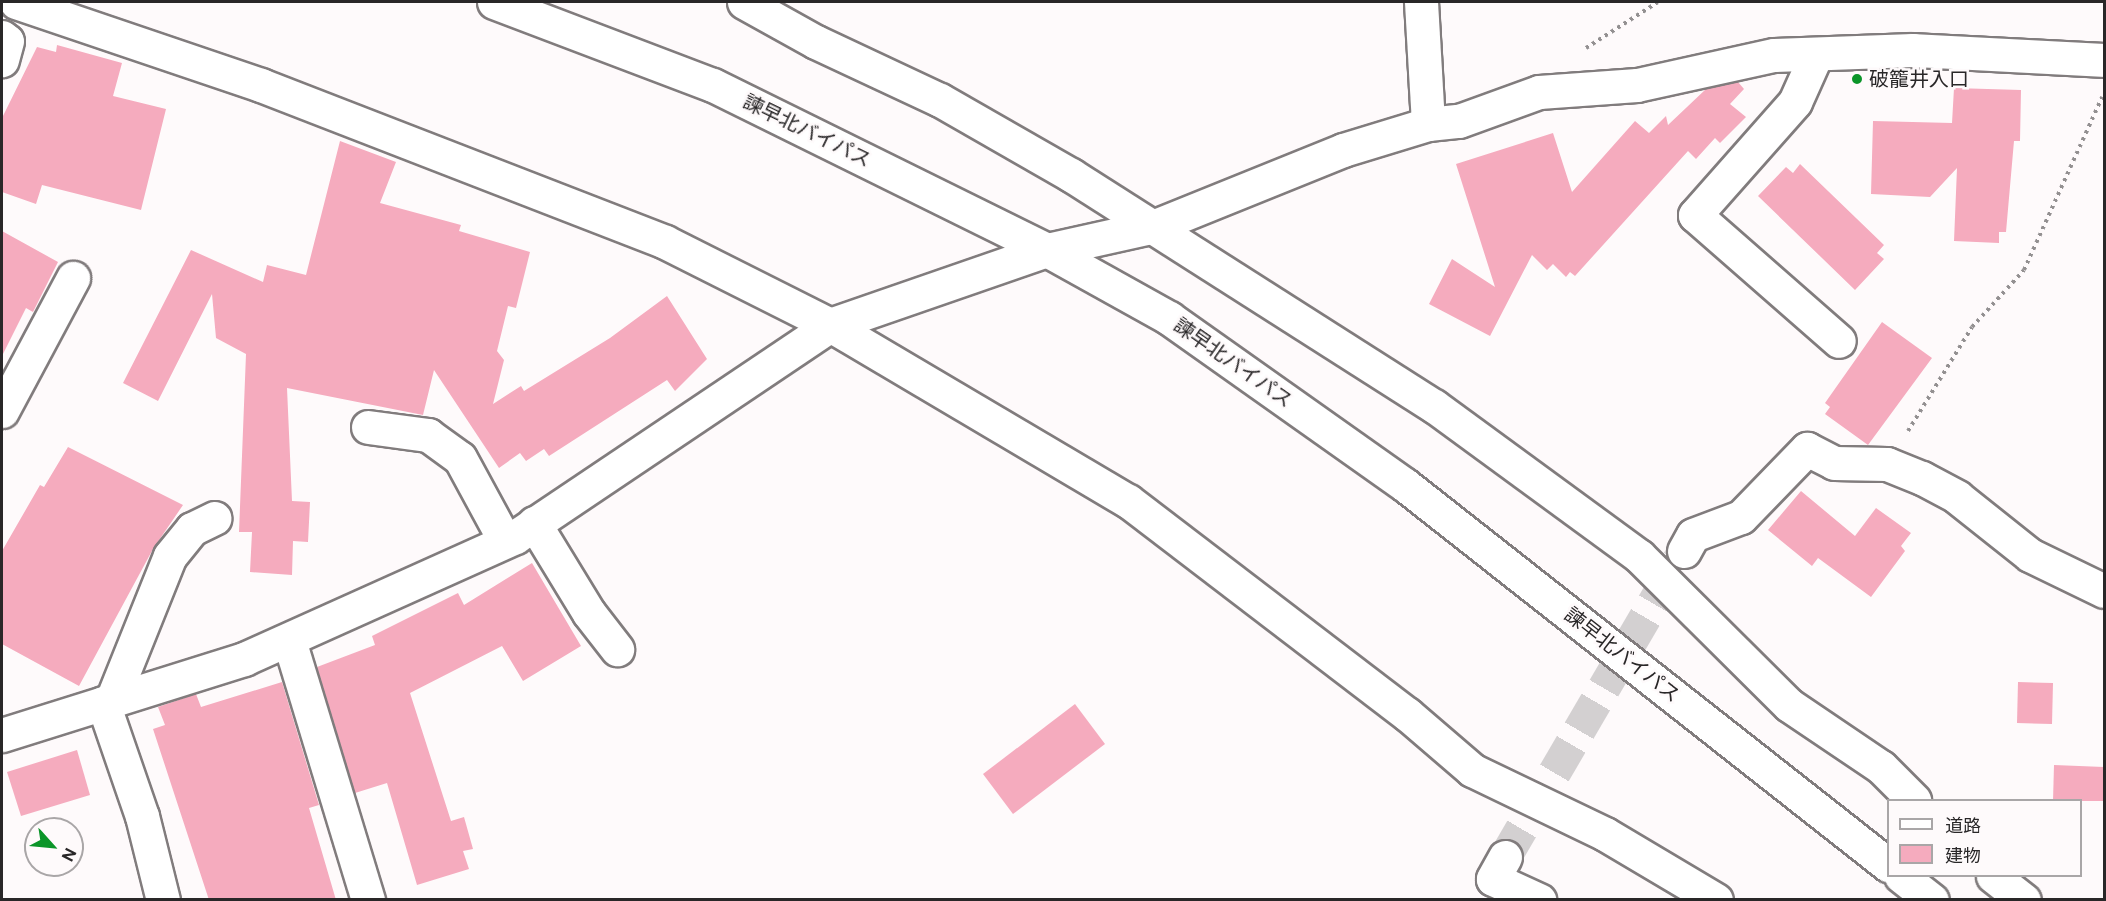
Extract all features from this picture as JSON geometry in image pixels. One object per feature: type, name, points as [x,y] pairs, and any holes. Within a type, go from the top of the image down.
[{"type":"main road","points":[[16,2],[261,85],[665,242],[830,326],[1128,501],[1407,714],[1472,770],[1605,834],[1716,900]]},
{"type":"main road","name":"諫早北バイパス","points":[[494,2],[713,85],[1047,250],[1169,318],[1405,485],[1887,864]]},
{"type":"main road","points":[[744,2],[816,42],[940,100],[1155,226],[1434,406],[1543,483],[1639,556],[1789,705],[1881,767],[1912,799]]},
{"type":"main road","points":[[1421,2],[1428,124]]},
{"type":"main road","points":[[2,38],[7,40],[2,60]]},
{"type":"main road","points":[[2,735],[244,659],[505,541],[830,326],[1047,250],[1155,226],[1343,150],[1428,124],[1459,121],[1539,92],[1637,85],[1774,56],[1913,50],[2104,60]]},
{"type":"main road","points":[[1816,55],[1795,102],[1695,215],[1839,341]]},
{"type":"main road","points":[[2,411],[73,278]]},
{"type":"main road","points":[[368,427],[428,435],[460,458],[505,541]]},
{"type":"main road","points":[[1684,551],[1693,535],[1741,517],[1807,449],[1834,463],[1887,464],[1957,497],[2030,555],[2104,591]]},
{"type":"main road","points":[[163,900],[142,816],[107,701],[170,556],[192,529],[215,518]]},
{"type":"main road","points":[[534,523],[589,614],[617,649]]},
{"type":"main road","points":[[289,640],[368,900]]},
{"type":"main road","points":[[1505,857],[1493,879],[1539,900]]},
{"type":"main road","points":[[1903,877],[1932,900]]},
{"type":"main road","points":[[1994,877],[2025,900]]},
{"type":"path","points":[[1539,92],[1596,39],[1658,2]]},
{"type":"path","points":[[1887,464],[1972,327],[2024,270],[2104,91]]},
{"type":"building","points":[[57,45],[122,63],[113,96],[166,109],[141,210],[42,185],[36,204],[2,192],[2,118],[37,47],[56,52]]},
{"type":"building","points":[[1738,82],[1744,89],[1730,104],[1746,117],[1720,143],[1715,138],[1696,159],[1688,151],[1575,276],[1570,272],[1566,277],[1553,264],[1547,270],[1532,255],[1490,336],[1429,304],[1452,259],[1495,287],[1456,164],[1553,133],[1572,192],[1635,121],[1649,133],[1666,116],[1668,125],[1706,89]]},
{"type":"building","points":[[1954,88],[2021,90],[2020,141],[2014,141],[2006,232],[1999,232],[1999,243],[1954,241],[1957,168],[1930,197],[1871,194],[1873,121],[1952,123]]},
{"type":"building","points":[[340,141],[396,162],[380,203],[461,225],[459,231],[530,252],[516,308],[508,306],[497,351],[504,360],[493,404],[521,386],[524,391],[610,338],[667,296],[707,359],[675,391],[667,380],[549,456],[544,449],[526,461],[520,453],[499,468],[434,370],[423,415],[287,388],[292,501],[310,502],[308,542],[293,541],[292,575],[250,572],[252,532],[239,532],[246,354],[216,338],[212,294],[158,401],[123,383],[191,250],[263,282],[267,265],[306,275]]},
{"type":"building","points":[[1800,164],[1884,245],[1877,253],[1884,259],[1855,290],[1758,196],[1786,167],[1793,173]]},
{"type":"building","points":[[2,231],[58,262],[33,312],[26,308],[2,356]]},
{"type":"building","points":[[1882,322],[1932,358],[1868,445],[1825,414],[1830,407],[1825,403]]},
{"type":"building","points":[[68,447],[183,505],[153,549],[79,686],[2,644],[2,551],[40,485],[44,487]]},
{"type":"building","points":[[1801,491],[1855,536],[1876,508],[1911,533],[1901,546],[1905,551],[1871,597],[1818,558],[1812,566],[1768,530]]},
{"type":"building","points":[[532,563],[581,646],[523,681],[502,646],[410,693],[451,821],[464,817],[473,849],[463,851],[469,869],[417,885],[387,783],[355,793],[317,667],[375,645],[372,636],[458,593],[464,605]]},
{"type":"building","points":[[282,682],[319,805],[309,808],[336,900],[209,900],[153,729],[165,725],[158,707],[196,694],[201,707]]},
{"type":"building","points":[[2018,682],[2053,683],[2052,724],[2017,723]]},
{"type":"building","points":[[1075,704],[1105,744],[1013,814],[983,774]]},
{"type":"building","points":[[77,750],[90,795],[21,816],[7,772]]},
{"type":"building","points":[[2054,765],[2104,767],[2104,801],[2053,799]]},
{"type":"tunnel","points":[[1505,857],[1684,551]]},
{"type":"place","name":"破籠井入口","points":[[1857,79]]}]
